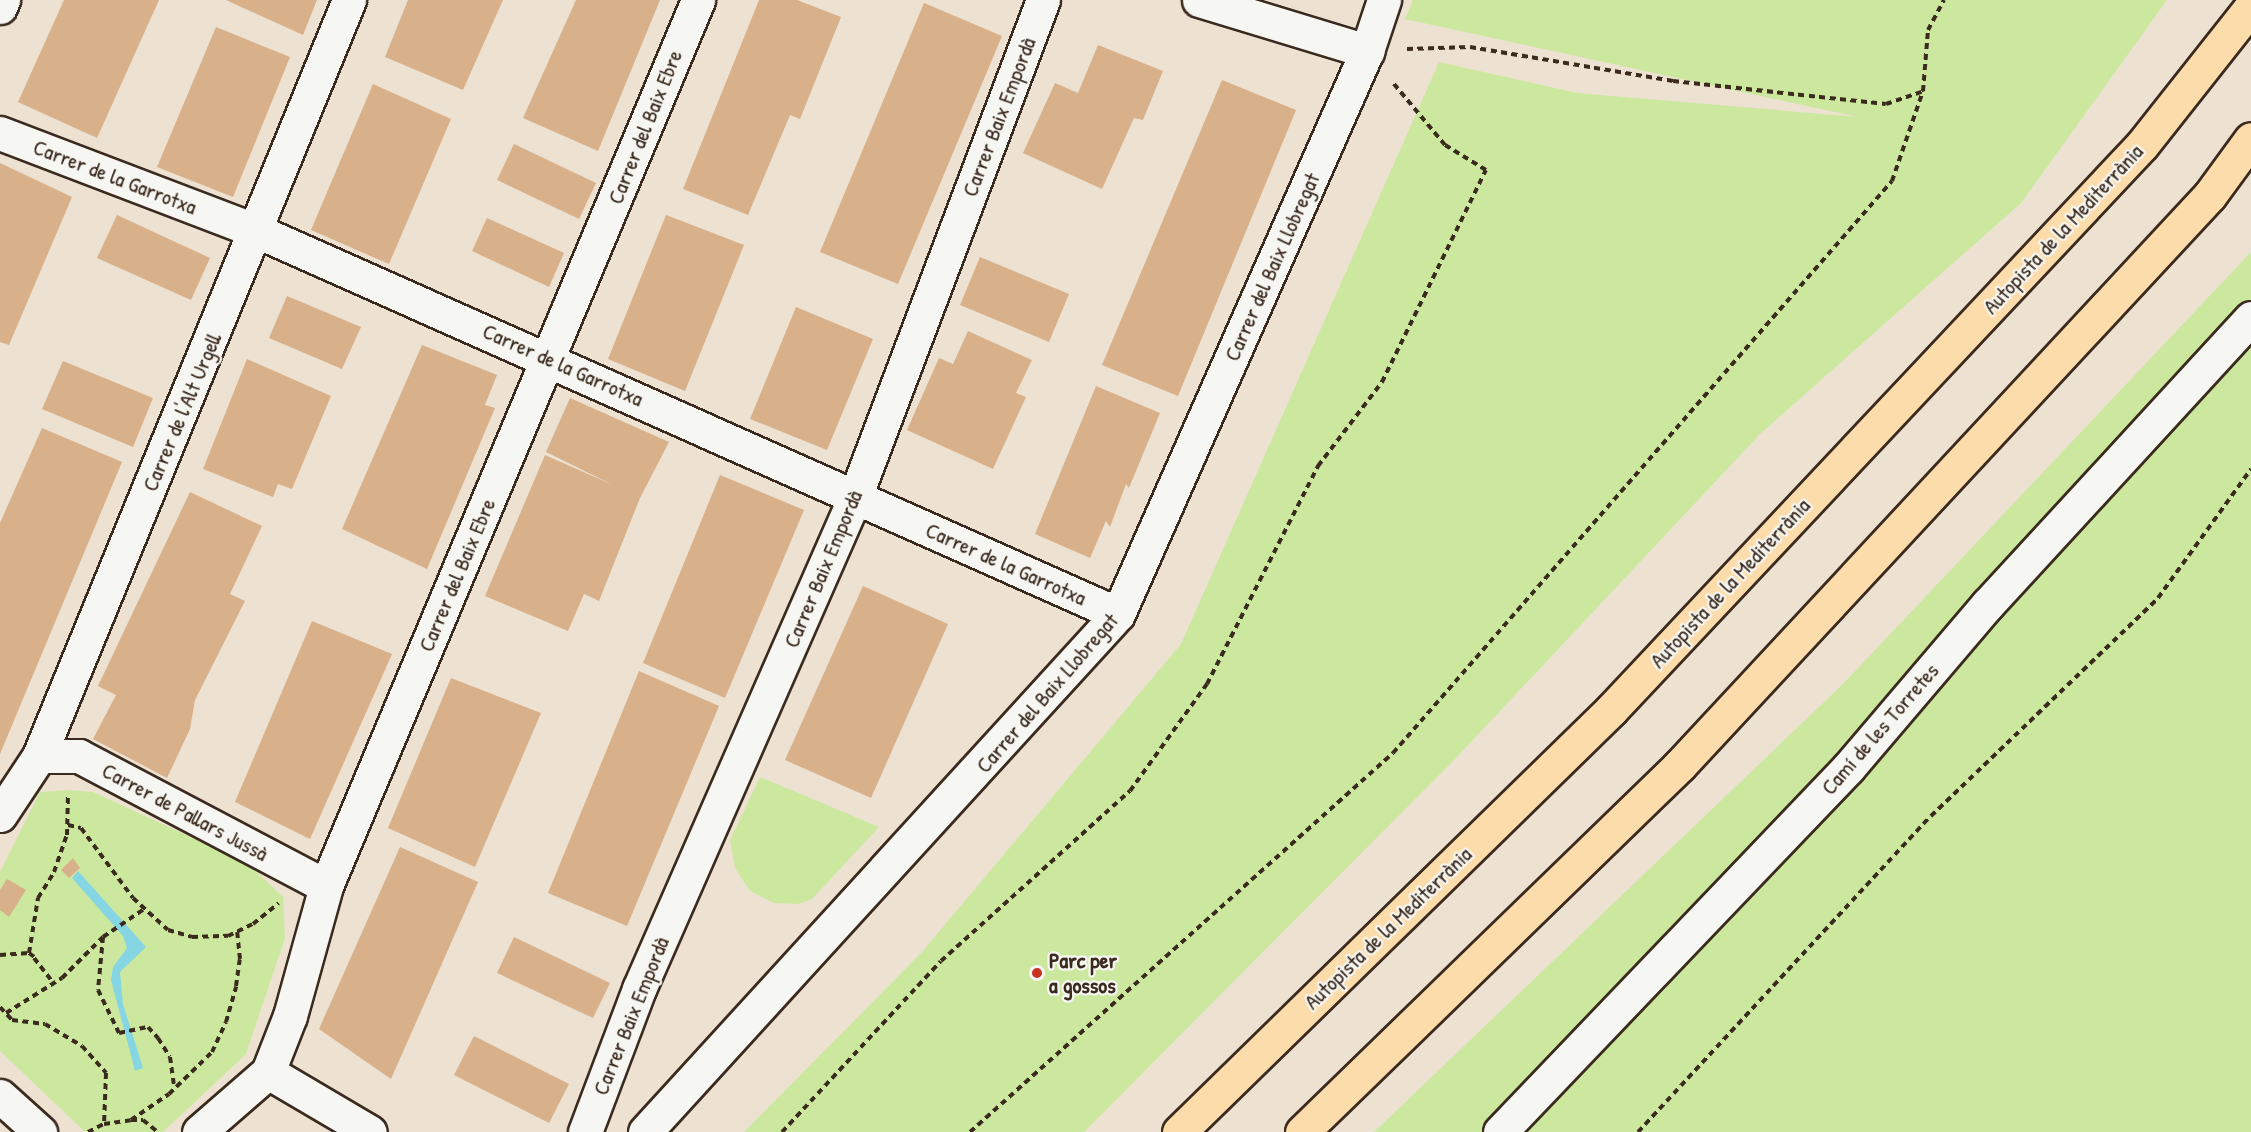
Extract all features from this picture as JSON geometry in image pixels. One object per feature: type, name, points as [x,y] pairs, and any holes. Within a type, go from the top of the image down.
[{"type":"highway","name":"Autopista de la Mediterrània","points":[[1179,1132],[1611,710],[2142,145],[2251,7]]},
{"type":"highway","points":[[1302,1132],[1680,765],[2210,195],[2251,139]]},
{"type":"street","points":[[0,6],[3,0]]},
{"type":"street","name":"Carrer de l'Alt Urgell","points":[[0,816],[39,756],[257,231],[349,0]]},
{"type":"street","name":"Carrer del Baix Ebre","points":[[199,1132],[268,1072],[290,1016],[326,886],[550,358],[698,0]]},
{"type":"street","name":"Carrer Baix Empordà","points":[[585,1132],[639,989],[855,497],[1043,0]]},
{"type":"street","points":[[1199,0],[1367,51]]},
{"type":"street","name":"Carrer del Baix Llobregat","points":[[645,1132],[1118,614],[1367,51],[1384,0]]},
{"type":"street","name":"Carrer de la Garrotxa","points":[[0,133],[257,231],[550,358],[1118,614]]},
{"type":"street","name":"Camí de les Torretes","points":[[1500,1132],[1849,767],[1988,605],[2251,318]]},
{"type":"street","name":"Carrer de Pallars Jussà","points":[[39,756],[79,756],[326,886]]},
{"type":"street","points":[[268,1072],[370,1132]]},
{"type":"street","points":[[0,1096],[40,1132]]},
{"type":"path","points":[[970,1132],[1394,753],[1892,182],[1923,91],[1928,30],[1944,0]]},
{"type":"path","points":[[1367,51],[1470,47],[1673,81],[1885,104],[1923,91]]},
{"type":"path","points":[[782,1132],[941,961],[1130,791],[1207,684],[1317,466],[1382,382],[1486,170],[1445,145],[1367,51]]},
{"type":"path","points":[[1638,1132],[1931,816],[2158,598],[2251,469]]},
{"type":"path","points":[[29,953],[38,898],[54,872],[68,825],[68,790]]},
{"type":"path","points":[[68,825],[81,828],[144,909],[168,930],[192,937],[228,936],[269,913],[283,897]]},
{"type":"path","points":[[6,1013],[53,982],[103,937],[144,909]]},
{"type":"path","points":[[131,1120],[148,1111],[212,1052],[226,1022],[240,959],[237,932]]},
{"type":"path","points":[[103,937],[98,990],[122,1032],[148,1027],[158,1038],[170,1057],[175,1088]]},
{"type":"path","points":[[0,955],[29,953],[53,982]]},
{"type":"path","points":[[0,1007],[12,1020],[45,1024],[82,1046],[106,1073],[104,1124]]},
{"type":"path","points":[[88,1132],[104,1124],[131,1120],[142,1120],[158,1132]]},
{"type":"green space","points":[[1413,0],[2167,0],[2021,203],[1761,433],[1454,760],[1084,1132],[744,1132],[922,952],[1181,644],[1439,62],[1577,93],[1858,117],[1405,19]]},
{"type":"green space","points":[[2251,252],[2251,1132],[1374,1132],[1843,684]]},
{"type":"green space","points":[[760,777],[879,827],[812,899],[798,904],[774,903],[750,891],[735,868],[730,840]]},
{"type":"green space","points":[[68,790],[93,792],[247,863],[283,897],[285,938],[246,1054],[163,1132],[85,1132],[0,1051],[0,872],[40,792]]},
{"type":"water","points":[[78,871],[146,947],[120,972],[123,1004],[143,1068],[135,1071],[111,980],[113,967],[127,948],[123,936],[72,878]]},
{"type":"building","points":[[64,0],[159,0],[97,138],[18,102]]},
{"type":"building","points":[[226,0],[317,0],[303,35]]},
{"type":"building","points":[[408,0],[503,0],[463,90],[385,57]]},
{"type":"building","points":[[576,0],[660,0],[598,151],[523,118]]},
{"type":"building","points":[[759,0],[797,0],[841,17],[800,119],[790,115],[748,215],[683,189]]},
{"type":"building","points":[[924,3],[1002,36],[898,284],[820,252]]},
{"type":"building","points":[[216,27],[290,57],[233,197],[157,167]]},
{"type":"building","points":[[1098,45],[1163,71],[1143,120],[1134,118],[1102,189],[1023,153],[1055,83],[1078,93]]},
{"type":"building","points":[[1222,80],[1296,110],[1178,396],[1102,365]]},
{"type":"building","points":[[373,84],[451,119],[389,264],[311,230]]},
{"type":"building","points":[[514,144],[596,183],[579,219],[497,180]]},
{"type":"building","points":[[0,163],[72,197],[9,345],[0,342]]},
{"type":"building","points":[[117,215],[210,258],[191,300],[97,258]]},
{"type":"building","points":[[666,215],[744,245],[685,391],[608,359]]},
{"type":"building","points":[[487,218],[564,253],[549,287],[472,251]]},
{"type":"building","points":[[980,257],[1069,294],[1049,342],[960,305]]},
{"type":"building","points":[[287,296],[361,327],[342,369],[269,338]]},
{"type":"building","points":[[796,307],[873,339],[827,450],[750,419]]},
{"type":"building","points":[[968,331],[1032,360],[1016,393],[1026,397],[993,469],[907,430],[939,358],[953,364]]},
{"type":"building","points":[[422,345],[497,375],[485,405],[495,408],[427,569],[342,529]]},
{"type":"building","points":[[247,359],[331,396],[292,489],[278,484],[273,497],[203,469]]},
{"type":"building","points":[[63,361],[153,398],[133,447],[42,409]]},
{"type":"building","points":[[1096,386],[1160,413],[1129,488],[1126,484],[1110,527],[1106,521],[1090,558],[1035,534]]},
{"type":"building","points":[[570,398],[669,442],[640,498],[599,601],[584,594],[568,631],[485,596],[545,455],[613,485],[546,452]]},
{"type":"building","points":[[42,428],[122,462],[0,754],[0,523]]},
{"type":"building","points":[[720,475],[804,510],[725,698],[643,663]]},
{"type":"building","points":[[190,492],[262,526],[230,594],[245,601],[195,700],[190,729],[167,778],[93,739],[116,695],[98,686]]},
{"type":"building","points":[[863,586],[948,624],[871,798],[785,760]]},
{"type":"building","points":[[312,621],[392,654],[310,839],[235,802]]},
{"type":"building","points":[[639,671],[719,706],[627,926],[548,893]]},
{"type":"building","points":[[451,678],[541,713],[475,867],[388,828]]},
{"type":"building","points":[[400,847],[478,882],[391,1079],[319,1029]]},
{"type":"building","points":[[73,858],[80,868],[69,878],[61,870]]},
{"type":"building","points":[[7,879],[26,890],[9,917],[0,910],[0,890]]},
{"type":"building","points":[[514,937],[610,983],[593,1018],[497,973]]},
{"type":"building","points":[[474,1036],[569,1084],[549,1123],[454,1075]]},
{"type":"place","name":"Parc per a gossos","points":[[1037,973]]}]
